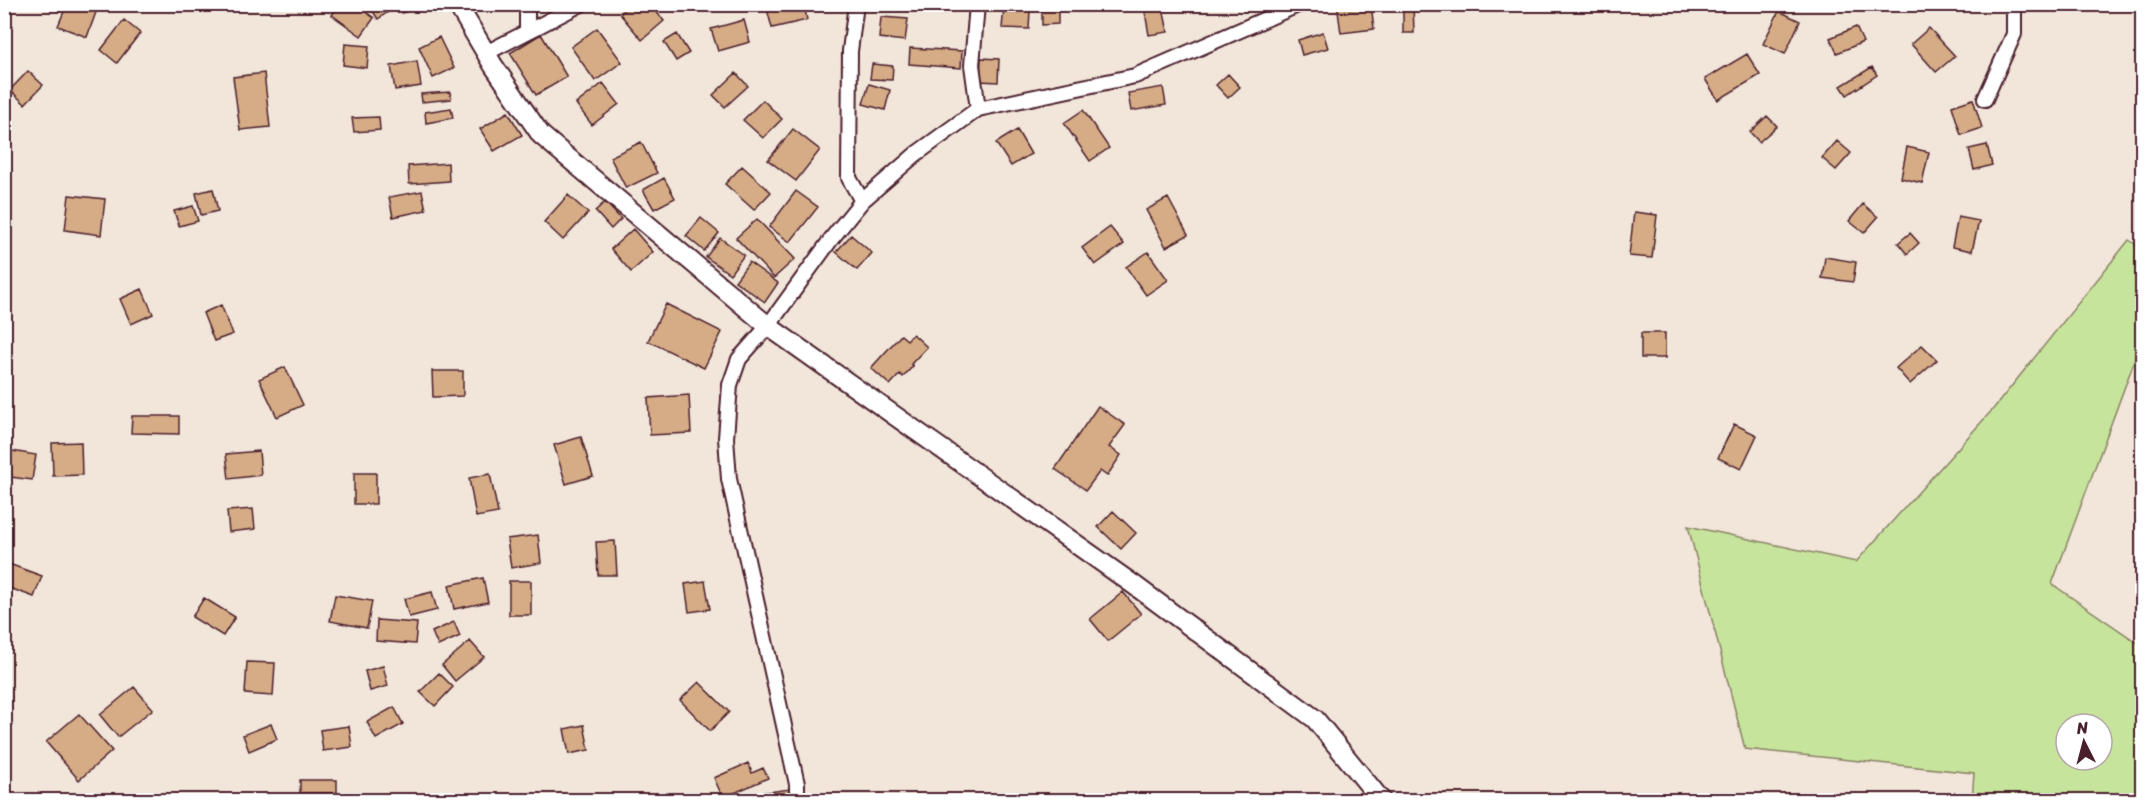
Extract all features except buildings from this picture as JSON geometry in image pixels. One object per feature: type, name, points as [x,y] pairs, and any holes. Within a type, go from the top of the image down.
[{"type":"street","points":[[458,4],[486,53],[541,135],[768,326],[1134,585],[1315,719],[1381,801]]},
{"type":"street","points":[[527,4],[527,32]]},
{"type":"street","points":[[486,53],[580,4]]},
{"type":"street","points":[[856,4],[850,51],[849,178],[862,201]]},
{"type":"street","points":[[977,4],[972,65],[978,109]]},
{"type":"street","points":[[797,801],[797,784],[729,479],[726,438],[730,384],[739,359],[768,326],[862,201],[916,154],[978,109],[1135,76],[1300,4]]},
{"type":"street","points":[[1985,99],[2014,34],[2014,4]]},
{"type":"green space","points":[[2129,240],[2142,249],[2142,340],[2052,584],[2142,646],[2142,800],[1972,800],[1974,773],[1745,749],[1688,526],[1856,562],[1994,408]]}]
